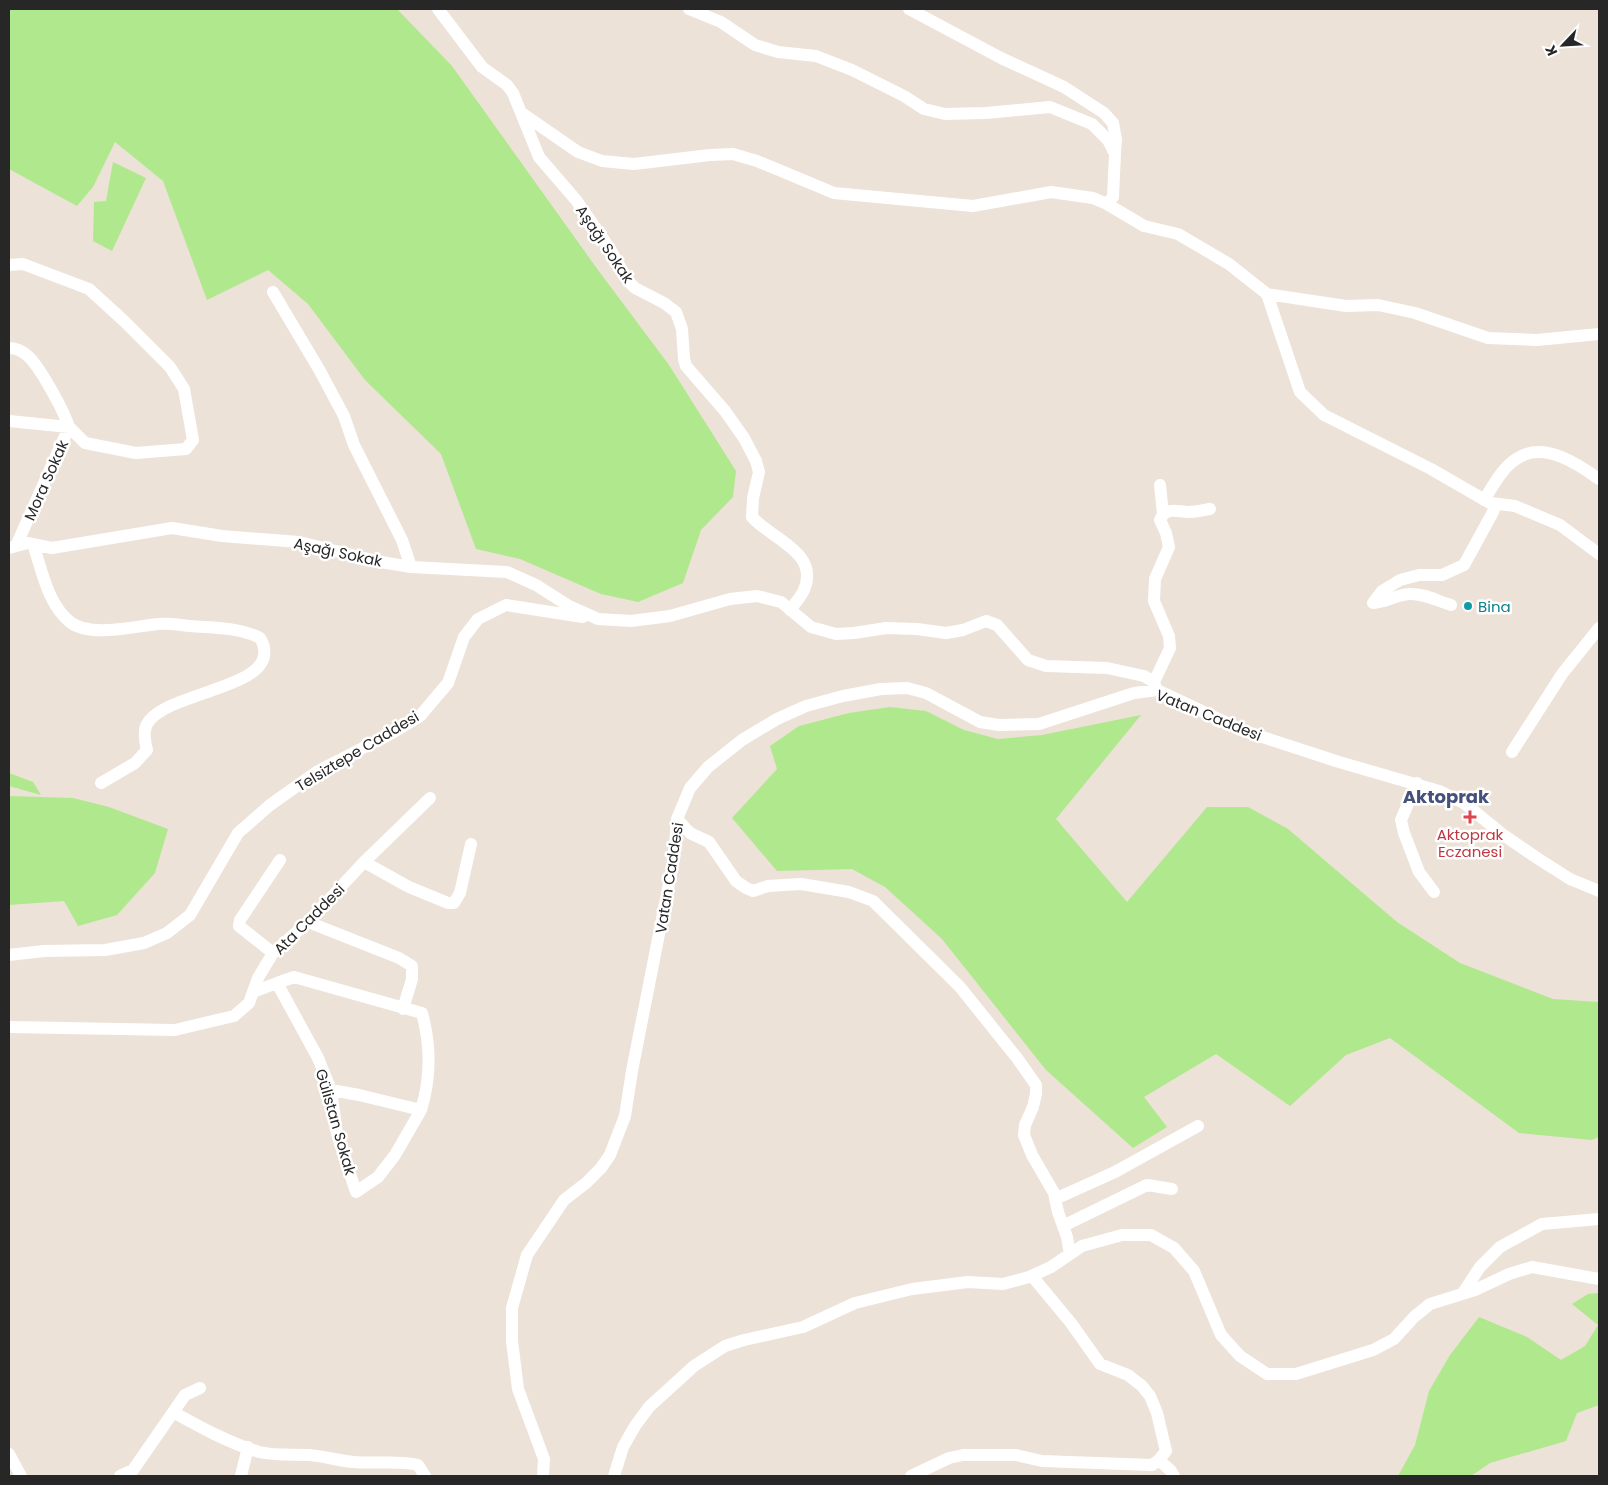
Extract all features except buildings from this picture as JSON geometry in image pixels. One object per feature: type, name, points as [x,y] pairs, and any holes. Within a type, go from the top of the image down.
[{"type":"street","name":"Aşağı Sokak","points":[[438,9],[482,67],[507,85],[514,93],[539,157],[576,200],[610,249],[628,281],[635,288],[664,303],[676,312],[682,329],[686,366],[725,411],[744,438],[756,461],[760,472],[753,498],[752,517],[758,524],[797,552],[807,571],[808,579],[803,592],[790,610]]},
{"type":"street","points":[[689,9],[721,22],[755,45],[778,52],[816,56],[852,70],[904,96],[924,109],[945,114],[986,113],[1050,107],[1092,124],[1108,140],[1115,154]]},
{"type":"street","points":[[909,9],[1001,58],[1064,87],[1104,113],[1113,123],[1116,139],[1113,197],[1107,204]]},
{"type":"street","points":[[523,114],[578,152],[602,161],[634,164],[733,154],[756,161],[834,193],[973,206],[1051,192],[1093,198],[1144,226],[1178,234],[1230,264],[1267,294],[1346,306],[1378,305],[1415,313],[1488,338],[1537,340],[1599,334]]},
{"type":"street","points":[[9,265],[23,264],[89,289],[170,367],[184,389],[193,440],[186,449],[136,453],[85,443],[69,427],[9,421]]},
{"type":"street","name":"Aşağı Sokak","points":[[273,292],[320,371],[344,416],[354,445],[402,540],[411,567]]},
{"type":"street","points":[[1267,294],[1300,392],[1324,415],[1431,469],[1490,502],[1515,506],[1560,525],[1599,554]]},
{"type":"street","name":"Mora Sokak","points":[[9,348],[15,348],[30,358],[65,415],[69,427],[13,547]]},
{"type":"street","points":[[1451,605],[1428,596],[1409,594],[1381,602],[1373,602],[1382,592],[1400,580],[1420,575],[1442,575],[1464,565],[1492,512],[1490,502],[1506,469],[1517,458],[1530,453],[1558,456],[1576,463],[1599,479]]},
{"type":"street","points":[[1155,686],[1170,648],[1169,636],[1154,600],[1155,579],[1168,547],[1166,533],[1160,520],[1163,514],[1160,485]]},
{"type":"street","points":[[1163,514],[1170,510],[1189,512],[1210,509]]},
{"type":"street","name":"Aşağı Sokak","points":[[13,547],[27,542],[52,548],[172,528],[206,534],[299,542],[411,567],[507,572],[536,585],[569,606],[598,619],[631,621],[651,619],[670,616],[730,600],[757,596],[781,602],[811,627],[836,634],[886,628],[917,629],[946,634],[986,621],[997,624],[1028,660],[1046,666],[1107,668],[1144,676],[1155,686]]},
{"type":"street","points":[[33,544],[49,593],[66,618],[83,629],[135,628],[161,623],[240,631],[260,638],[265,650],[260,666],[245,677],[232,684],[165,708],[148,723],[144,738],[147,750],[136,763],[101,784]]},
{"type":"street","name":"Telsiztepe Caddesi","points":[[9,956],[44,951],[105,950],[144,943],[167,933],[190,914],[238,833],[270,805],[318,771],[392,733],[420,716],[448,683],[464,637],[478,619],[506,606],[598,619]]},
{"type":"street","points":[[1512,752],[1562,674],[1599,628]]},
{"type":"street","name":"Vatan Caddesi","points":[[543,1476],[544,1459],[518,1390],[512,1341],[512,1308],[527,1254],[564,1200],[586,1183],[601,1168],[610,1155],[626,1116],[632,1071],[674,858],[677,819],[690,788],[708,767],[742,740],[777,719],[806,706],[834,698],[881,689],[907,688],[926,693],[980,722],[999,725],[1039,724],[1155,686],[1244,731],[1339,762],[1439,791],[1464,803],[1502,834],[1570,879],[1599,892]]},
{"type":"street","points":[[1417,784],[1401,820],[1419,872],[1434,892]]},
{"type":"street","name":"Ata Caddesi","points":[[9,1027],[174,1030],[234,1016],[249,1003],[258,978],[273,953],[308,922],[364,862],[430,798]]},
{"type":"street","points":[[677,819],[690,833],[709,842],[736,881],[753,891],[768,886],[801,884],[849,892],[873,901],[960,987],[1017,1058],[1036,1085],[1035,1100],[1025,1125],[1024,1136],[1032,1155],[1054,1193],[1067,1236],[1070,1254]]},
{"type":"street","points":[[364,862],[409,887],[448,903],[454,903],[460,893],[471,844]]},
{"type":"street","points":[[273,953],[239,926],[240,920],[280,860]]},
{"type":"street","points":[[308,922],[399,958],[412,966],[412,979],[403,1009]]},
{"type":"street","points":[[253,992],[294,977],[422,1013],[427,1030],[430,1066],[427,1093],[421,1110],[359,1094],[331,1090]]},
{"type":"street","name":"Gülistan Sokak","points":[[277,982],[318,1058],[331,1090],[337,1134],[356,1192],[378,1177],[384,1170],[395,1156],[421,1110]]},
{"type":"street","points":[[1055,1199],[1115,1172],[1198,1126]]},
{"type":"street","points":[[1063,1226],[1147,1184],[1172,1189]]},
{"type":"street","points":[[1464,1294],[1480,1268],[1500,1247],[1542,1224],[1599,1218]]},
{"type":"street","points":[[614,1476],[623,1447],[649,1407],[694,1366],[724,1346],[803,1327],[855,1303],[912,1289],[968,1282],[1003,1284],[1032,1276],[1051,1267],[1082,1246],[1122,1236],[1151,1235],[1174,1248],[1194,1271],[1222,1335],[1240,1356],[1267,1374],[1296,1374],[1373,1350],[1394,1339],[1414,1316],[1430,1304],[1464,1294],[1508,1274],[1532,1267],[1599,1279]]},
{"type":"street","points":[[911,1476],[949,1458],[962,1455],[1016,1455],[1042,1461],[1152,1465],[1166,1451],[1165,1441],[1150,1396],[1142,1386],[1128,1375],[1100,1364],[1071,1323],[1032,1276]]},
{"type":"street","points":[[125,1475],[133,1470],[185,1396],[200,1388]]},
{"type":"street","points":[[173,1412],[201,1427],[260,1452],[280,1455],[309,1455],[352,1462],[380,1464],[409,1463],[418,1466],[425,1476]]},
{"type":"street","points":[[241,1476],[248,1447]]},
{"type":"street","points":[[9,1454],[21,1476]]},
{"type":"street","points":[[1159,1460],[1174,1476]]},
{"type":"green space","points":[[9,9],[397,9],[452,66],[598,270],[669,365],[736,471],[733,497],[701,530],[683,583],[638,602],[601,594],[520,559],[476,549],[441,454],[365,380],[308,304],[268,270],[207,300],[163,181],[115,142],[93,187],[77,206],[9,169]]},
{"type":"green space","points":[[113,162],[146,178],[112,251],[93,241],[94,202],[106,201]]},
{"type":"green space","points":[[890,707],[926,711],[964,730],[998,739],[1042,735],[1141,715],[1056,819],[1127,902],[1207,807],[1248,807],[1288,829],[1397,922],[1460,963],[1553,999],[1599,1002],[1599,1137],[1592,1140],[1519,1133],[1390,1038],[1346,1055],[1290,1106],[1216,1054],[1144,1097],[1167,1127],[1133,1148],[1046,1070],[942,939],[885,887],[852,869],[777,871],[732,818],[777,769],[770,746],[799,726],[849,713]]},
{"type":"green space","points":[[9,773],[33,782],[41,795],[9,786]]},
{"type":"green space","points":[[9,796],[73,798],[109,807],[168,829],[155,873],[117,915],[78,926],[64,901],[9,905]]},
{"type":"green space","points":[[1599,1293],[1599,1405],[1577,1413],[1566,1441],[1490,1463],[1471,1476],[1398,1476],[1415,1445],[1429,1391],[1450,1355],[1479,1317],[1527,1337],[1561,1360],[1585,1346],[1598,1325],[1572,1304],[1588,1294]]},
{"type":"place","name":"Bina","points":[[1468,606]]},
{"type":"place","name":"Aktoprak Eczanesi","points":[[1470,817]]},
{"type":"district","name":"Aktoprak","points":[[1446,796]]}]
